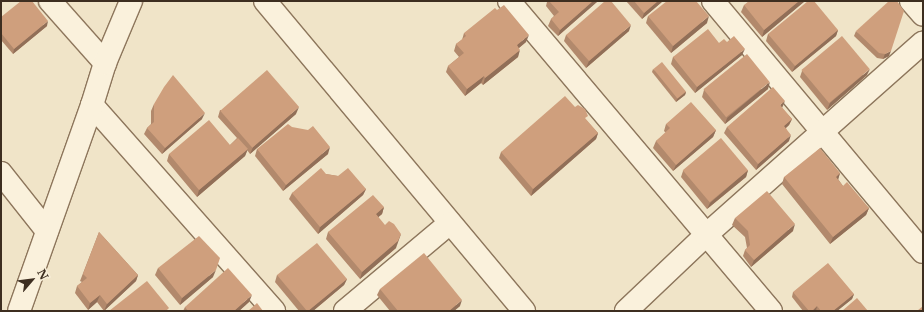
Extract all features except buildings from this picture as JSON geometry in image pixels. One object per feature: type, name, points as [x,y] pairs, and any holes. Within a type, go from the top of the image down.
[{"type":"street","points":[[50,1],[105,63]]},
{"type":"street","points":[[23,310],[47,231],[92,105],[105,63],[131,1]]},
{"type":"street","points":[[265,1],[524,311]]},
{"type":"street","points":[[509,1],[771,311]]},
{"type":"street","points":[[713,1],[923,252]]},
{"type":"street","points":[[911,1],[923,15]]},
{"type":"street","points":[[626,311],[706,235],[923,42]]},
{"type":"street","points":[[92,105],[274,311]]},
{"type":"street","points":[[1,173],[47,231]]},
{"type":"street","points":[[345,311],[450,223]]}]
